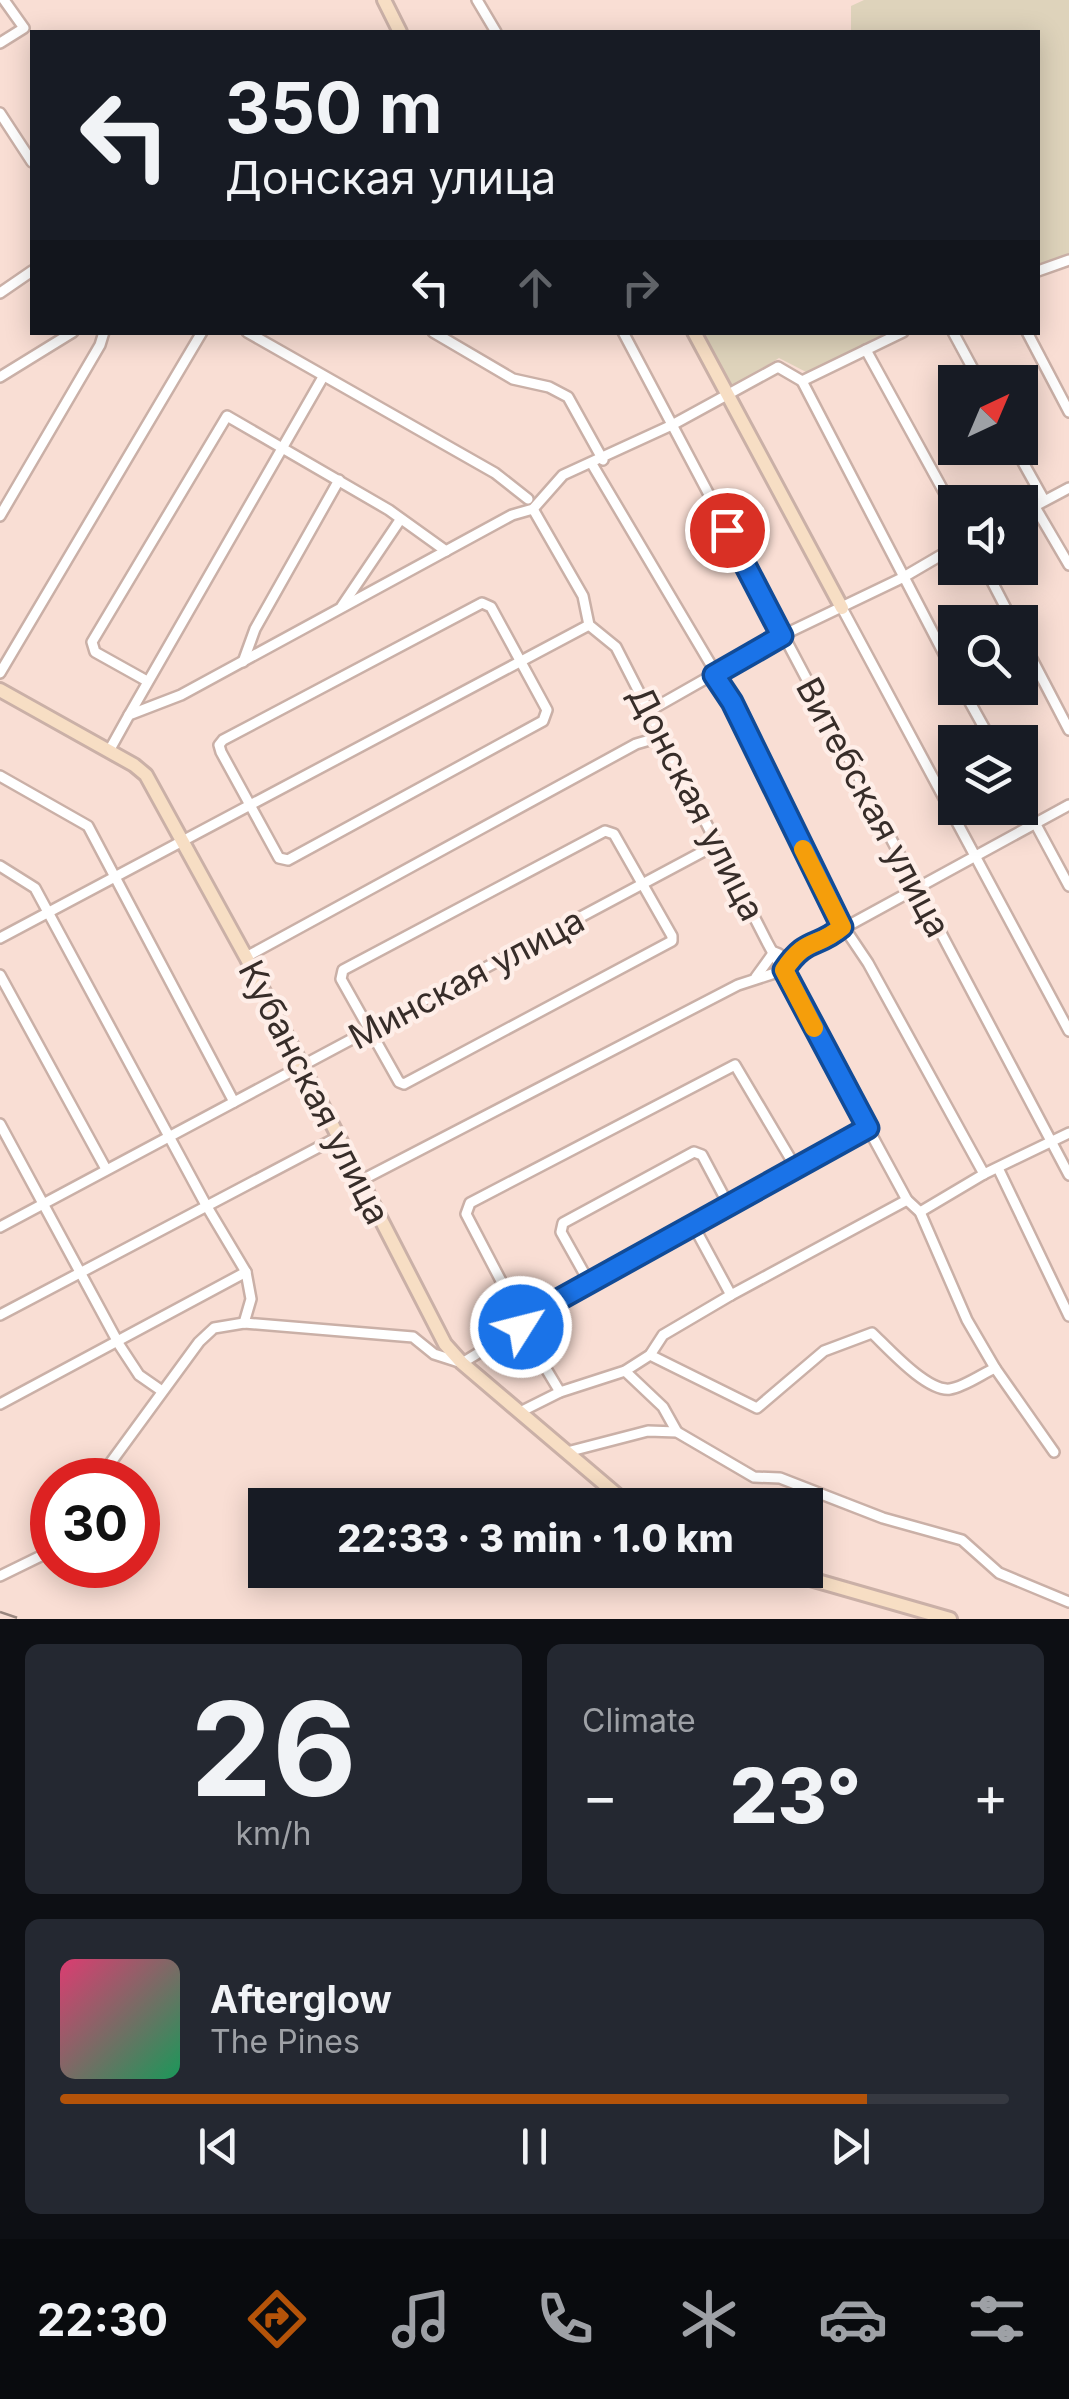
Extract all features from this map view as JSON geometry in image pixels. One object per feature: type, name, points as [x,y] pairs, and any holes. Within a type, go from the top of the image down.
[{"type":"street","points":[[0,43],[24,28],[4,0]]},
{"type":"street","points":[[384,0],[399,30]]},
{"type":"street","points":[[476,0],[495,30]]},
{"type":"street","points":[[0,113],[30,159]]},
{"type":"street","points":[[1040,270],[1069,260]]},
{"type":"street","points":[[0,293],[30,272]]},
{"type":"street","points":[[0,377],[68,335]]},
{"type":"street","points":[[0,516],[103,335]]},
{"type":"street","points":[[0,672],[200,335]]},
{"type":"street","name":"Донская улица","points":[[251,335],[496,473],[533,503],[583,596],[589,625],[616,647],[868,1128],[907,1200],[920,1212],[968,1320],[995,1368],[1054,1452]]},
{"type":"street","points":[[438,335],[513,378],[550,387],[568,397],[598,462],[732,702],[842,927],[868,963],[984,1174]]},
{"type":"street","name":"Витебская улица","points":[[625,335],[1069,1175]]},
{"type":"street","points":[[696,335],[1069,1031]]},
{"type":"street","points":[[802,382],[897,335]]},
{"type":"street","points":[[954,335],[970,365]]},
{"type":"street","points":[[1029,335],[1069,412]]},
{"type":"street","points":[[866,350],[940,485]]},
{"type":"street","points":[[129,715],[181,695],[533,503],[563,476],[672,425],[778,366],[802,382],[938,644]]},
{"type":"street","points":[[109,751],[323,377]]},
{"type":"street","points":[[147,681],[95,652],[92,642],[226,416],[339,480],[446,551]]},
{"type":"street","points":[[1023,465],[1069,565]]},
{"type":"street","points":[[242,662],[255,629],[339,480]]},
{"type":"street","points":[[1040,503],[1069,488]]},
{"type":"street","points":[[340,608],[400,520]]},
{"type":"street","points":[[650,710],[782,636],[938,557]]},
{"type":"street","points":[[482,603],[492,607],[521,661],[547,710],[543,722],[288,860],[279,858],[221,752],[223,740],[482,603]]},
{"type":"street","points":[[0,938],[589,625]]},
{"type":"street","points":[[1038,671],[1069,730]]},
{"type":"street","name":"Кубанская улица","points":[[0,690],[146,775],[246,956],[435,1327],[462,1363],[609,1488]]},
{"type":"street","points":[[246,956],[636,744],[660,736]]},
{"type":"street","points":[[0,776],[88,826],[234,1102]]},
{"type":"street","points":[[1038,823],[1069,806]]},
{"type":"street","points":[[756,977],[774,952],[796,952],[1034,825]]},
{"type":"street","points":[[1037,825],[1069,886]]},
{"type":"street","points":[[605,831],[614,834],[642,885],[672,936],[668,945],[404,1084],[396,1079],[368,1031],[341,974],[605,831]]},
{"type":"street","name":"Минская улица","points":[[0,1228],[706,850],[713,835]]},
{"type":"street","points":[[0,866],[35,888],[50,912],[206,1206],[246,1272],[251,1300],[244,1323]]},
{"type":"street","points":[[360,1181],[756,977],[784,970],[796,952]]},
{"type":"street","points":[[0,975],[106,1169]]},
{"type":"street","points":[[560,1392],[466,1214],[470,1204],[735,1065],[796,1168]]},
{"type":"street","points":[[0,1124],[118,1342],[139,1375],[162,1391]]},
{"type":"street","points":[[413,1338],[434,1354],[462,1363],[589,1282],[868,1128]]},
{"type":"street","points":[[920,1212],[984,1174],[1069,1133]]},
{"type":"street","points":[[0,1315],[338,1137]]},
{"type":"street","points":[[589,1282],[561,1232],[563,1223],[694,1152],[702,1155],[728,1204]]},
{"type":"street","points":[[998,1168],[1069,1316]]},
{"type":"street","points":[[520,1412],[560,1392],[625,1371],[650,1355],[663,1335],[907,1200]]},
{"type":"street","points":[[692,1224],[731,1294]]},
{"type":"street","points":[[0,1404],[246,1272]]},
{"type":"street","points":[[114,1458],[199,1342],[214,1328],[244,1323],[413,1338],[435,1327]]},
{"type":"street","points":[[650,1355],[757,1408],[824,1350],[862,1334],[872,1333],[903,1364],[935,1387],[951,1389],[995,1368]]},
{"type":"street","points":[[625,1371],[663,1406],[677,1432],[754,1477],[780,1478],[883,1518],[962,1540],[999,1572],[1069,1602]]},
{"type":"street","points":[[567,1452],[633,1434],[677,1432]]},
{"type":"street","points":[[0,1576],[30,1561]]},
{"type":"street","points":[[823,1583],[950,1619]]},
{"type":"shaded area","points":[[864,0],[1069,0],[1069,256],[1040,263],[1040,30],[851,30],[851,6]]},
{"type":"shaded area","points":[[699,335],[881,335],[808,373],[779,358],[730,388]]},
{"type":"railway","points":[[0,1612],[21,1619]]},
{"type":"slow traffic","points":[[803,849],[842,927],[804,945],[784,970],[814,1028]]},
{"type":"route","points":[[521,1327],[522,1320],[868,1128],[784,970],[804,945],[842,927],[732,702],[714,675],[782,636],[727,530]]}]
